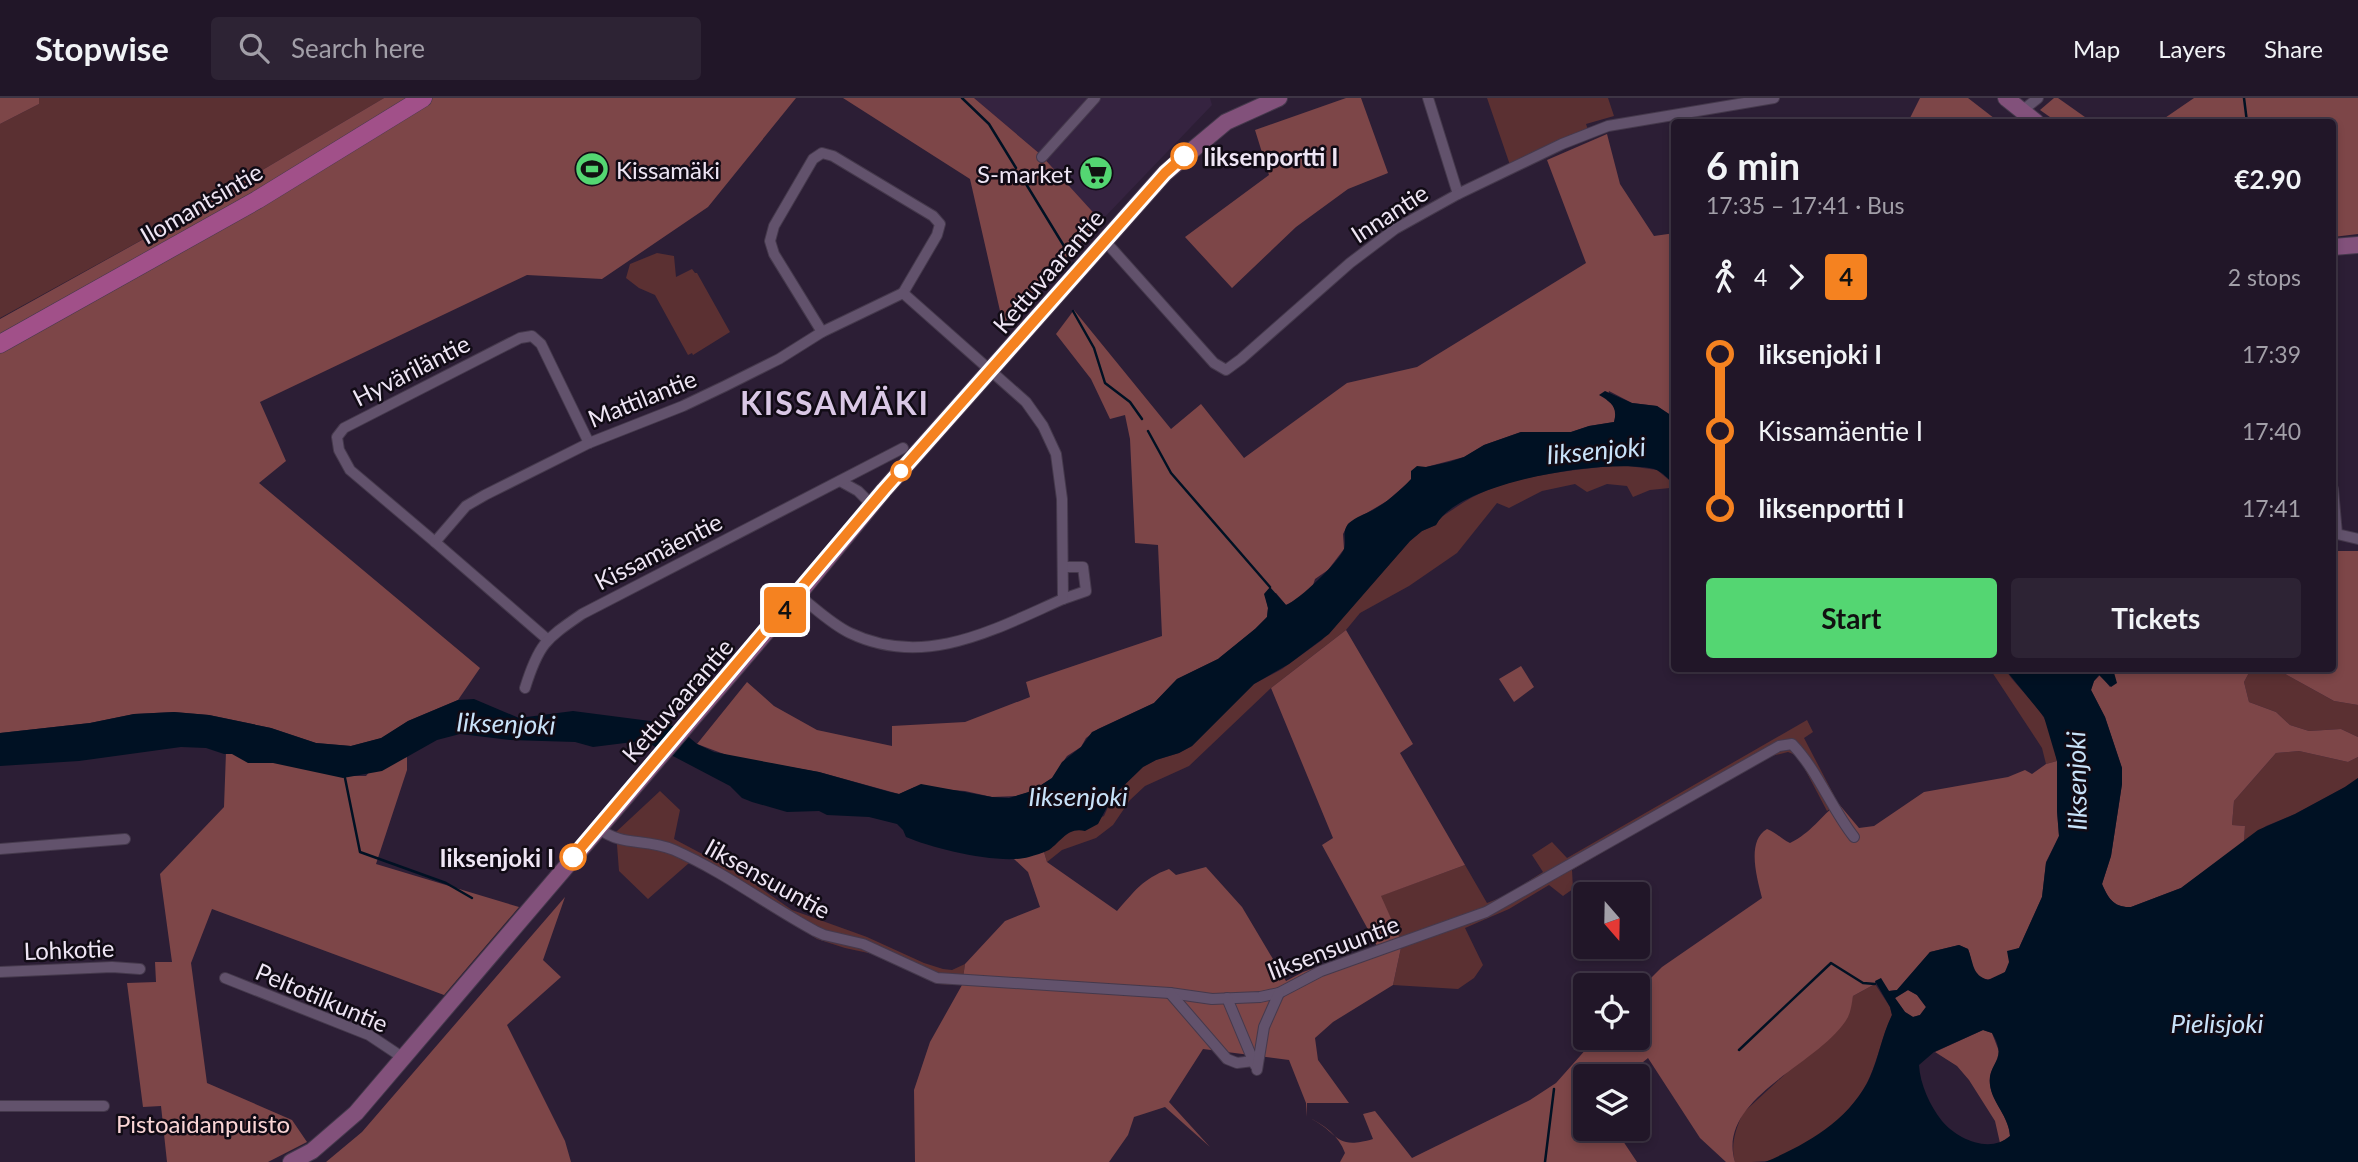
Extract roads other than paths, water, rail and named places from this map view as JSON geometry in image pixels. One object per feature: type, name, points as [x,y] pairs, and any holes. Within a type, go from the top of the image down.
[{"type":"main road","name":"Ilomantsintie","points":[[0,344],[257,200],[422,98]]},
{"type":"street","points":[[1042,157],[1095,98]]},
{"type":"street","name":"Kettuvaarantie","points":[[291,1162],[312,1151],[356,1113],[872,505],[1165,173],[1226,122],[1241,105],[1279,98]]},
{"type":"street","points":[[1428,98],[1458,194]]},
{"type":"street","name":"Innantie","points":[[1105,241],[1214,363],[1226,370],[1350,263],[1395,229],[1458,194],[1562,144],[1608,126],[1774,98]]},
{"type":"street","points":[[2006,98],[2032,119]]},
{"type":"street","points":[[2022,111],[2038,98]]},
{"type":"street","points":[[822,332],[774,254],[770,241],[774,226],[800,181],[813,159],[822,153],[833,156],[933,216],[940,224],[937,235],[902,293],[1026,402],[1043,426],[1056,454],[1062,499],[1063,599]]},
{"type":"street","points":[[2336,247],[2358,245]]},
{"type":"street","name":"Mattilantie","points":[[435,542],[466,506],[589,443],[683,406],[725,386],[779,359],[822,332],[902,293]]},
{"type":"street","name":"Hyväriläntie","points":[[435,542],[350,470],[339,450],[337,437],[344,428],[520,338],[532,336],[541,344],[589,443]]},
{"type":"street","name":"Kissamäentie","points":[[525,688],[533,663],[547,639],[582,614],[903,448]]},
{"type":"street","points":[[840,481],[858,491],[872,505]]},
{"type":"street","points":[[2336,523],[2337,534],[2358,540]]},
{"type":"street","points":[[435,542],[547,639]]},
{"type":"street","points":[[798,595],[849,632],[891,646],[943,646],[968,639],[1086,591],[1083,567],[1064,567]]},
{"type":"street","name":"Iiksensuuntie","points":[[598,828],[619,841],[648,841],[669,848],[730,879],[815,931],[863,944],[937,978],[1170,993],[1212,999],[1243,999],[1279,993],[1321,971],[1486,912],[1779,746],[1792,744],[1804,756],[1834,809],[1854,837]]},
{"type":"street","points":[[0,849],[125,839]]},
{"type":"street","name":"Lohkotie","points":[[0,972],[112,967],[140,970]]},
{"type":"street","name":"Peltotilkuntie","points":[[225,978],[369,1035],[401,1057]]},
{"type":"street","points":[[1170,993],[1227,1059],[1237,1063],[1253,1061]]},
{"type":"street","points":[[1227,998],[1258,1070],[1264,1027],[1279,993]]},
{"type":"street","points":[[0,1106],[104,1106]]},
{"type":"water","name":"Iiksenjoki","points":[[1605,391],[1632,403],[1657,406],[1671,415],[1671,481],[1654,469],[1632,466],[1604,467],[1536,476],[1473,496],[1410,541],[1329,634],[1289,664],[1254,684],[1192,746],[1143,767],[1113,796],[1098,824],[1085,831],[1069,833],[1049,850],[1029,857],[1001,859],[967,854],[906,837],[897,824],[869,817],[827,815],[819,811],[787,812],[752,802],[742,798],[730,786],[650,744],[633,742],[593,747],[575,742],[510,740],[460,734],[437,740],[382,771],[343,778],[273,763],[248,763],[232,754],[206,748],[181,747],[79,761],[0,766],[0,733],[90,723],[134,714],[174,712],[209,715],[271,728],[316,743],[351,746],[381,738],[408,721],[458,700],[474,699],[519,718],[573,711],[658,722],[677,727],[697,744],[714,752],[819,772],[899,794],[921,784],[1009,798],[1032,791],[1052,778],[1062,762],[1081,747],[1092,732],[1154,703],[1177,679],[1218,659],[1267,617],[1268,608],[1264,594],[1270,587],[1286,605],[1309,589],[1341,555],[1345,545],[1345,529],[1349,523],[1393,496],[1411,479],[1411,471],[1417,466],[1426,467],[1449,462],[1484,445],[1521,432],[1571,432],[1614,422],[1615,412],[1612,406],[1599,395]]},
{"type":"water","name":"Pielisjoki","points":[[2007,672],[2114,672],[2117,683],[2111,687],[2099,675],[2091,690],[2105,717],[2122,768],[2111,856],[2102,884],[2112,901],[2125,907],[2181,888],[2258,830],[2295,814],[2358,778],[2358,1162],[1765,1162],[1826,1129],[1862,1092],[1892,1015],[1875,981],[1881,978],[1889,991],[1897,990],[1930,952],[1959,945],[1968,949],[1974,968],[1983,978],[1988,980],[2005,972],[2009,962],[2007,951],[2019,948],[2042,897],[2046,863],[2059,836],[2057,761],[2044,717]],"holes":[[[1908,990],[1917,995],[1926,1007],[1920,1015],[1913,1017],[1905,1012],[1895,998]],[[1983,1030],[1992,1033],[1997,1042],[1998,1056],[1991,1071],[1991,1092],[2007,1122],[2010,1136],[1993,1144],[1984,1144],[1965,1138],[1942,1121],[1926,1094],[1919,1065],[1934,1052]]]},
{"type":"waterway","points":[[962,98],[989,124],[1016,168]]},
{"type":"waterway","points":[[2244,98],[2247,119]]},
{"type":"waterway","points":[[1023,179],[1067,251]]},
{"type":"waterway","points":[[1061,279],[1074,263]]},
{"type":"waterway","points":[[1073,311],[1094,348],[1105,383],[1130,402],[1142,419]]},
{"type":"waterway","points":[[1148,431],[1171,473],[1270,587]]},
{"type":"waterway","points":[[345,778],[360,852],[446,883],[472,898]]},
{"type":"waterway","points":[[1739,1050],[1831,963],[1863,983],[1875,984]]},
{"type":"waterway","points":[[1545,1162],[1554,1089]]},
{"type":"place","name":"Iiksenportti I","points":[[1184,156]]},
{"type":"place","name":"Kissamäki","points":[[592,169]]},
{"type":"place","name":"S-market","points":[[1096,173]]},
{"type":"place","name":"Iiksenjoki I","points":[[573,857]]},
{"type":"district","name":"KISSAMÄKI","points":[[835,402]]},
{"type":"park label","name":"Pistoaidanpuisto","points":[[203,1123]]}]
